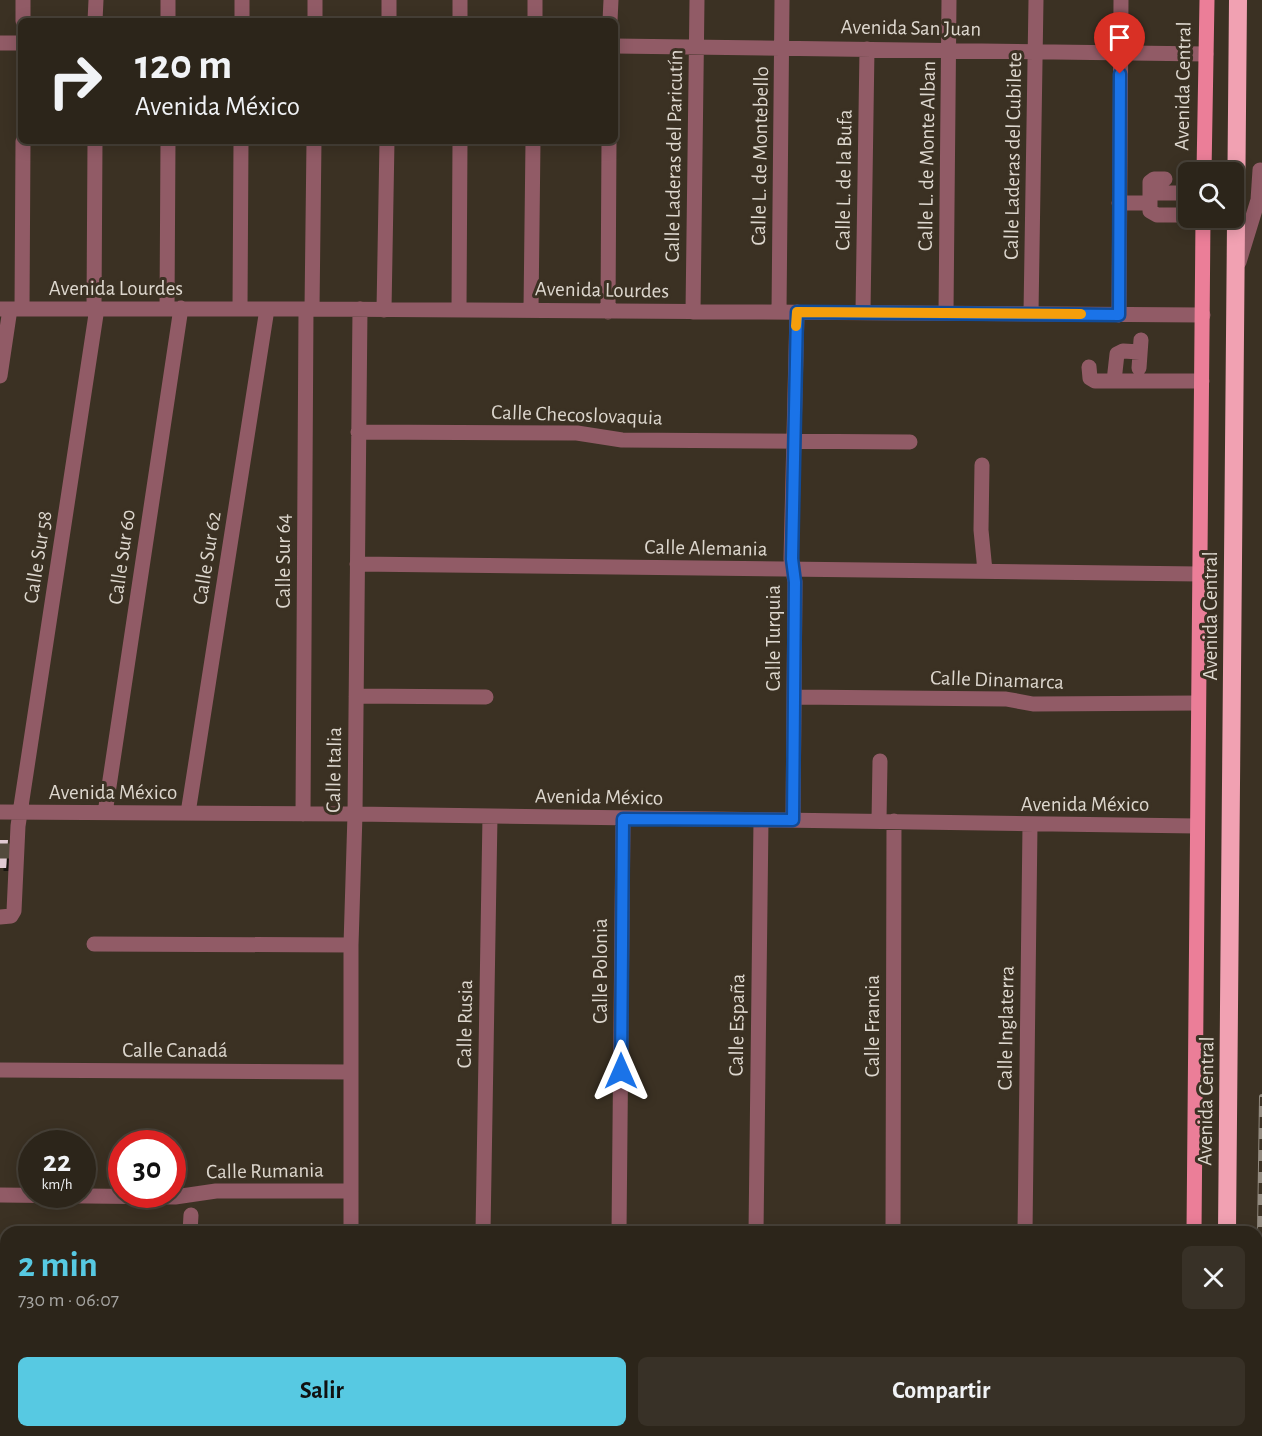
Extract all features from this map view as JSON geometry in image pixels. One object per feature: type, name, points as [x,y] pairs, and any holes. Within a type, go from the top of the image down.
[{"type":"highway","points":[[1226,0],[1237,51]]},
{"type":"highway","name":"Avenida Central","points":[[1227,1226],[1238,0]]},
{"type":"main road","name":"Avenida Central","points":[[1204,162],[1207,0]]},
{"type":"main road","name":"Avenida Central","points":[[1194,1226],[1203,228]]},
{"type":"street","points":[[23,0],[23,18]]},
{"type":"street","points":[[96,0],[96,18]]},
{"type":"street","points":[[168,0],[168,18]]},
{"type":"street","points":[[242,0],[242,18]]},
{"type":"street","points":[[315,0],[315,18]]},
{"type":"street","points":[[388,18],[389,0]]},
{"type":"street","points":[[460,0],[460,18]]},
{"type":"street","points":[[535,0],[535,18]]},
{"type":"street","points":[[610,18],[611,0]]},
{"type":"street","name":"Calle Laderas del Paricutín","points":[[693,312],[697,0]]},
{"type":"street","name":"Calle L. de Montebello","points":[[779,312],[782,0]]},
{"type":"street","name":"Calle L. de Monte Alban","points":[[946,312],[949,0]]},
{"type":"street","name":"Calle Laderas del Cubilete","points":[[1031,313],[1036,0]]},
{"type":"street","points":[[1119,315],[1121,0]]},
{"type":"street","points":[[0,43],[18,43]]},
{"type":"street","name":"Avenida San Juan","points":[[618,46],[1206,54]]},
{"type":"street","name":"Calle L. de la Bufa","points":[[862,311],[867,49]]},
{"type":"street","points":[[0,376],[11,309],[22,144]]},
{"type":"street","name":"Calle Sur 58","points":[[0,917],[11,916],[14,911],[14,851],[95,308],[95,144]]},
{"type":"street","name":"Calle Sur 60","points":[[105,813],[174,308],[168,144]]},
{"type":"street","points":[[240,309],[241,144]]},
{"type":"street","name":"Calle Sur 64","points":[[303,814],[309,309],[314,144]]},
{"type":"street","points":[[384,310],[387,144]]},
{"type":"street","points":[[459,144],[459,309]]},
{"type":"street","points":[[531,310],[533,144]]},
{"type":"street","points":[[608,312],[609,144]]},
{"type":"street","points":[[1235,274],[1258,200],[1260,170]]},
{"type":"street","points":[[1165,179],[1151,181],[1150,211],[1153,214],[1178,215]]},
{"type":"street","points":[[1119,203],[1178,194]]},
{"type":"street","name":"Avenida Lourdes","points":[[11,309],[862,311],[1203,315]]},
{"type":"street","name":"Calle Sur 62","points":[[188,813],[267,309]]},
{"type":"street","name":"Calle Italia","points":[[351,1226],[351,945],[355,814],[360,309]]},
{"type":"street","name":"Calle Turquia","points":[[793,820],[795,582],[792,559],[797,312]]},
{"type":"street","points":[[1114,381],[1117,354],[1122,351],[1140,346],[1139,368]]},
{"type":"street","points":[[1089,367],[1090,378],[1094,381],[1202,381]]},
{"type":"street","name":"Calle Checoslovaquia","points":[[358,432],[577,433],[622,440],[910,442]]},
{"type":"street","points":[[982,465],[981,530],[985,571]]},
{"type":"street","name":"Calle Alemania","points":[[357,564],[793,571],[1199,574]]},
{"type":"street","points":[[356,696],[486,697]]},
{"type":"street","name":"Calle Dinamarca","points":[[795,697],[1006,699],[1033,704],[1198,703]]},
{"type":"street","name":"Calle Francia","points":[[880,761],[886,821],[893,1226]]},
{"type":"street","name":"Avenida México","points":[[0,812],[355,814],[1197,826]]},
{"type":"street","name":"Calle Rusia","points":[[483,1226],[490,816]]},
{"type":"street","name":"Calle Polonia","points":[[619,1226],[623,819]]},
{"type":"street","name":"Calle España","points":[[756,1226],[761,820]]},
{"type":"street","name":"Calle Inglaterra","points":[[1024,1226],[1030,825]]},
{"type":"street","points":[[94,944],[351,945]]},
{"type":"street","name":"Calle Canadá","points":[[0,1070],[351,1072]]},
{"type":"street","name":"Calle Rumania","points":[[0,1195],[175,1197],[216,1191],[351,1191]]},
{"type":"street","points":[[190,1215],[190,1226]]},
{"type":"building","points":[[0,840],[8,840],[6,868],[0,868]]},
{"type":"tunnel","points":[[0,851],[11,851]]},
{"type":"railway","points":[[1260,1226],[1262,1097]]},
{"type":"slow traffic","points":[[796,326],[797,312],[1081,314]]},
{"type":"route","points":[[621,1071],[623,819],[793,820],[795,576],[792,559],[797,312],[1119,315],[1120,74]]}]
